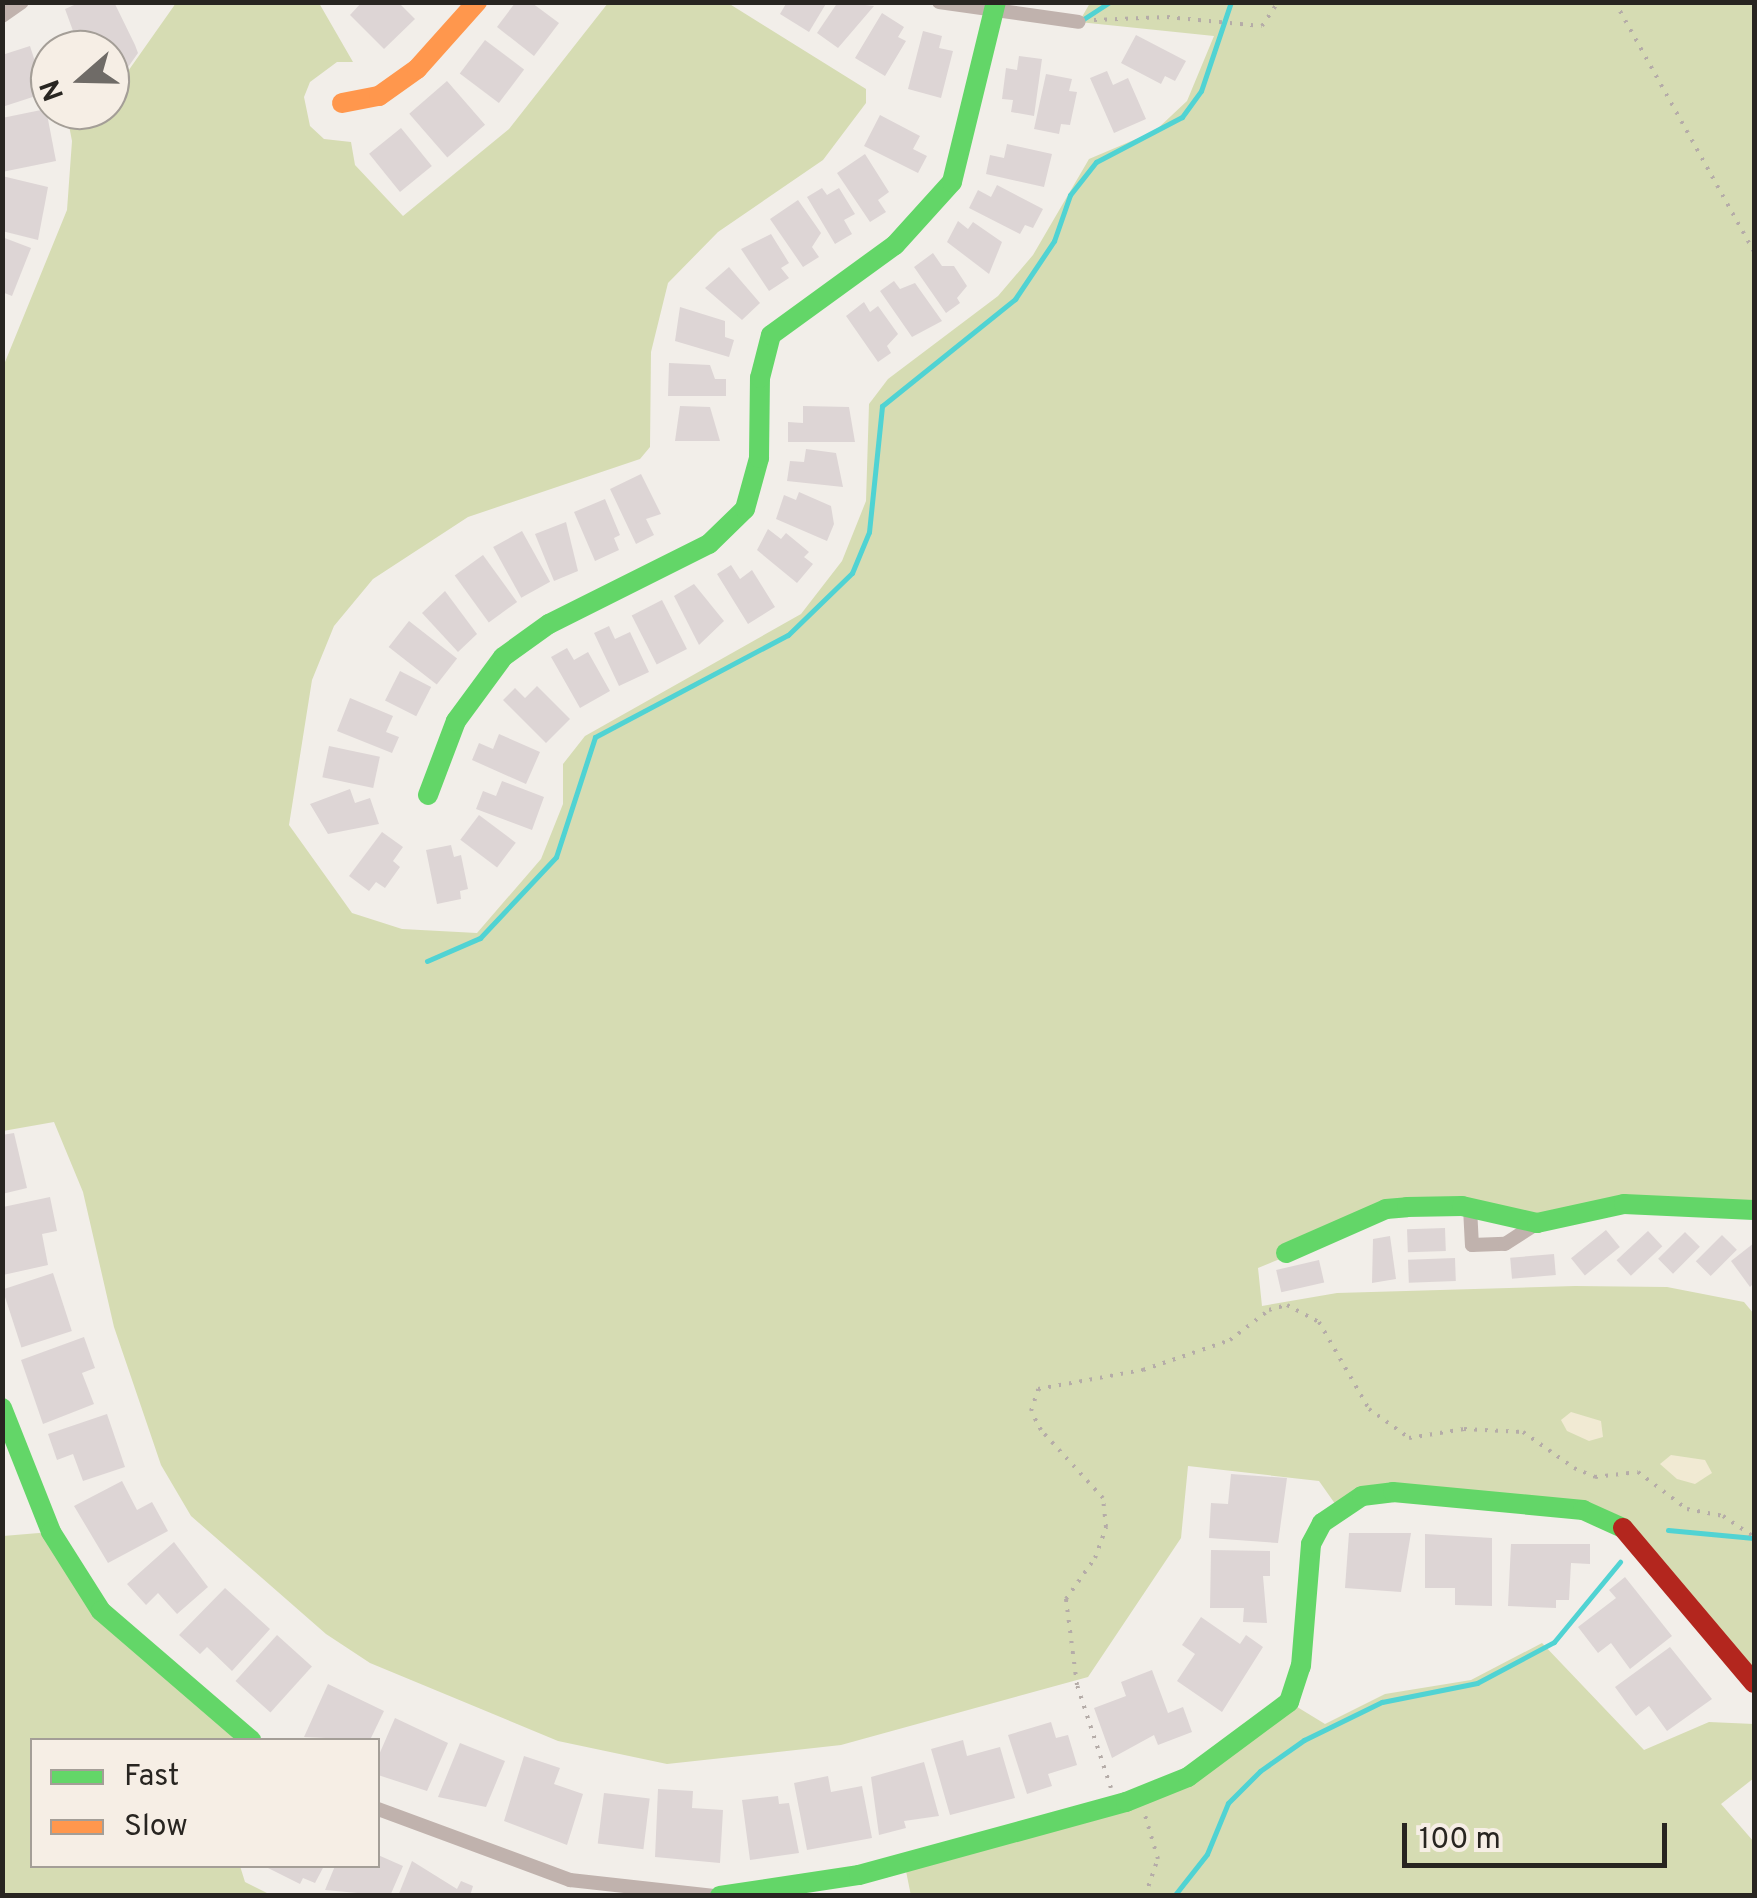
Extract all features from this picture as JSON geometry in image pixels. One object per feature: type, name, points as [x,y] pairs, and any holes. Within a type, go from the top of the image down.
[{"type":"street","points":[[2,16],[22,2]]},
{"type":"street","points":[[342,103],[379,96],[416,68],[477,2]]},
{"type":"street","points":[[939,2],[1079,22]]},
{"type":"street","points":[[428,795],[456,721],[503,658],[549,624],[709,544],[745,509],[759,458],[760,378],[772,335],[895,246],[952,182],[995,8]]},
{"type":"street","points":[[1470,1208],[1472,1244],[1504,1244],[1537,1223],[1624,1204],[1754,1210]]},
{"type":"street","points":[[1286,1253],[1386,1209],[1470,1208],[1537,1223]]},
{"type":"street","points":[[2,1408],[51,1532],[101,1610],[248,1738]]},
{"type":"street","points":[[380,1810],[570,1880],[717,1896],[782,1893],[1126,1802],[1188,1777],[1289,1702],[1301,1666],[1311,1544],[1322,1523],[1362,1496],[1393,1492],[1583,1510],[1619,1522],[1754,1683]]},
{"type":"path","points":[[1079,22],[1166,17],[1262,26],[1278,2]]},
{"type":"path","points":[[1615,2],[1754,252]]},
{"type":"path","points":[[1145,1896],[1158,1859],[1154,1836],[1147,1817],[1113,1794],[1090,1732],[1068,1631],[1066,1599],[1095,1558],[1106,1527],[1103,1498],[1041,1430],[1031,1411],[1038,1389],[1143,1370],[1230,1340],[1269,1310],[1287,1305],[1320,1322],[1368,1409],[1409,1438],[1464,1429],[1523,1432],[1574,1468],[1594,1477],[1638,1472],[1686,1509],[1723,1516],[1754,1537]]},
{"type":"green space","points":[[176,3],[319,3],[353,62],[337,62],[310,82],[304,97],[310,126],[324,139],[351,142],[355,165],[403,216],[509,129],[608,3],[728,3],[866,89],[866,103],[823,160],[718,232],[668,283],[651,352],[650,447],[640,459],[468,517],[373,579],[334,626],[312,680],[289,825],[352,913],[402,929],[477,933],[541,859],[563,804],[563,764],[585,736],[801,614],[842,561],[866,501],[869,404],[888,379],[998,296],[1033,255],[1089,159],[1155,131],[1187,101],[1214,36],[1079,22],[1090,3],[1754,3],[1754,1204],[1624,1204],[1537,1223],[1407,1207],[1258,1268],[1262,1306],[1337,1293],[1575,1286],[1667,1287],[1744,1302],[1754,1314],[1754,1683],[1619,1522],[1393,1492],[1338,1508],[1319,1481],[1188,1466],[1181,1538],[1088,1677],[841,1745],[667,1764],[558,1741],[370,1663],[326,1634],[191,1516],[161,1465],[114,1327],[83,1192],[54,1122],[3,1131],[3,367],[67,210],[70,130],[130,130],[130,68]]},
{"type":"green space","points":[[51,1532],[101,1611],[249,1738],[30,1738],[30,1868],[241,1868],[245,1882],[271,1895],[3,1896],[3,1536]]},
{"type":"green space","points":[[1542,1643],[1644,1750],[1709,1722],[1754,1724],[1754,1778],[1721,1804],[1754,1842],[1754,1895],[911,1896],[904,1861],[1143,1796],[1289,1702],[1325,1724],[1385,1694],[1471,1680]]},
{"type":"sand","points":[[1571,1412],[1601,1421],[1603,1437],[1589,1441],[1567,1431],[1561,1420]]},
{"type":"sand","points":[[1671,1455],[1705,1460],[1712,1473],[1695,1484],[1677,1479],[1660,1464]]},
{"type":"building","points":[[81,2],[114,2],[128,30],[73,30],[65,9]]},
{"type":"building","points":[[362,2],[398,2],[415,19],[384,49],[350,15]]},
{"type":"building","points":[[787,2],[827,2],[809,32],[780,14]]},
{"type":"building","points":[[838,2],[874,6],[838,48],[817,33]]},
{"type":"building","points":[[515,3],[532,3],[559,23],[534,56],[497,27]]},
{"type":"building","points":[[882,13],[904,27],[898,37],[906,41],[885,76],[855,58]]},
{"type":"building","points":[[923,31],[942,36],[939,48],[953,51],[941,98],[908,89]]},
{"type":"building","points":[[130,35],[135,45],[138,53],[130,64]]},
{"type":"building","points":[[1136,35],[1186,61],[1175,81],[1165,76],[1161,84],[1121,63]]},
{"type":"building","points":[[485,40],[524,69],[499,103],[460,74]]},
{"type":"building","points":[[30,46],[30,98],[2,107],[2,55]]},
{"type":"building","points":[[1019,56],[1042,59],[1034,116],[1011,112],[1013,100],[1002,99],[1006,68],[1017,70]]},
{"type":"building","points":[[1107,71],[1113,85],[1128,78],[1146,119],[1114,133],[1090,78]]},
{"type":"building","points":[[1046,74],[1072,79],[1069,91],[1077,92],[1070,125],[1061,124],[1059,134],[1034,129]]},
{"type":"building","points":[[447,81],[485,125],[447,158],[409,114]]},
{"type":"building","points":[[30,112],[30,130],[50,130],[56,161],[2,172],[2,118]]},
{"type":"building","points":[[880,115],[920,136],[913,149],[927,156],[918,173],[864,146]]},
{"type":"building","points":[[401,128],[432,166],[400,192],[369,154]]},
{"type":"building","points":[[1007,144],[1052,154],[1044,187],[986,174],[990,155],[1004,158]]},
{"type":"building","points":[[865,154],[889,192],[878,200],[886,212],[870,222],[837,173]]},
{"type":"building","points":[[2,176],[48,187],[38,240],[2,231]]},
{"type":"building","points":[[997,185],[1043,209],[1033,228],[1025,225],[1020,234],[969,208],[978,190],[991,197]]},
{"type":"building","points":[[822,188],[827,195],[839,188],[855,214],[844,220],[852,234],[835,244],[807,197]]},
{"type":"building","points":[[798,200],[821,233],[812,247],[819,257],[803,267],[770,219]]},
{"type":"building","points":[[958,221],[968,229],[973,222],[1002,242],[989,274],[947,242]]},
{"type":"building","points":[[771,234],[789,263],[781,268],[789,278],[769,291],[741,249]]},
{"type":"building","points":[[2,237],[31,248],[12,296],[2,292]]},
{"type":"building","points":[[933,253],[942,266],[954,266],[967,286],[957,298],[960,303],[946,313],[914,267]]},
{"type":"building","points":[[729,267],[760,303],[742,320],[705,288]]},
{"type":"building","points":[[894,281],[900,289],[915,283],[942,321],[912,337],[880,291]]},
{"type":"building","points":[[864,302],[870,312],[878,306],[898,334],[887,346],[891,353],[878,362],[846,316]]},
{"type":"building","points":[[680,307],[725,321],[725,337],[734,340],[729,357],[675,341]]},
{"type":"building","points":[[669,363],[710,365],[715,379],[726,379],[726,396],[668,396]]},
{"type":"building","points":[[680,406],[710,407],[720,441],[675,441]]},
{"type":"building","points":[[803,406],[849,407],[855,442],[788,442],[788,422],[803,423]]},
{"type":"building","points":[[806,449],[836,453],[843,487],[787,481],[790,461],[804,462]]},
{"type":"building","points":[[641,474],[661,514],[646,519],[654,535],[636,544],[610,489]]},
{"type":"building","points":[[799,492],[831,506],[834,524],[827,541],[776,519],[784,495],[796,500]]},
{"type":"building","points":[[605,499],[620,535],[614,538],[619,550],[595,561],[574,512]]},
{"type":"building","points":[[566,522],[578,571],[554,581],[535,534]]},
{"type":"building","points":[[768,529],[781,539],[786,533],[809,552],[804,557],[813,564],[797,583],[757,550]]},
{"type":"building","points":[[522,531],[550,582],[521,598],[493,547]]},
{"type":"building","points":[[483,555],[517,602],[489,622],[455,576]]},
{"type":"building","points":[[731,565],[740,579],[752,570],[775,607],[748,624],[717,574]]},
{"type":"building","points":[[694,584],[724,621],[699,645],[674,596]]},
{"type":"building","points":[[445,591],[477,634],[458,652],[422,613]]},
{"type":"building","points":[[662,600],[687,649],[657,664],[632,615]]},
{"type":"building","points":[[409,621],[457,659],[437,685],[389,647]]},
{"type":"building","points":[[609,626],[615,639],[630,632],[649,672],[619,686],[594,633]]},
{"type":"building","points":[[567,648],[574,660],[588,652],[610,691],[580,708],[551,657]]},
{"type":"building","points":[[400,671],[431,687],[416,716],[385,700]]},
{"type":"building","points":[[537,686],[570,719],[546,743],[503,700],[515,688],[525,698]]},
{"type":"building","points":[[350,698],[393,716],[386,732],[399,737],[392,753],[337,731]]},
{"type":"building","points":[[499,734],[540,752],[526,784],[472,760],[479,743],[493,749]]},
{"type":"building","points":[[329,746],[380,757],[373,788],[322,777]]},
{"type":"building","points":[[502,781],[544,797],[532,830],[476,809],[483,791],[496,796]]},
{"type":"building","points":[[350,789],[355,803],[370,798],[379,824],[328,834],[310,804]]},
{"type":"building","points":[[479,815],[516,843],[497,867],[460,840]]},
{"type":"building","points":[[382,832],[403,847],[393,861],[400,867],[385,888],[376,882],[369,891],[349,876]]},
{"type":"building","points":[[451,845],[454,857],[461,855],[468,889],[460,891],[461,899],[437,904],[426,850]]},
{"type":"building","points":[[14,1133],[27,1188],[2,1194],[2,1135]]},
{"type":"building","points":[[50,1197],[57,1231],[42,1234],[48,1265],[3,1275],[3,1207]]},
{"type":"building","points":[[1445,1228],[1446,1251],[1408,1252],[1407,1229]]},
{"type":"building","points":[[1606,1230],[1620,1247],[1585,1275],[1571,1258]]},
{"type":"building","points":[[1648,1231],[1662,1246],[1631,1276],[1617,1260]]},
{"type":"building","points":[[1685,1232],[1700,1247],[1673,1274],[1658,1259]]},
{"type":"building","points":[[1722,1235],[1737,1250],[1711,1276],[1696,1261]]},
{"type":"building","points":[[1390,1236],[1396,1279],[1372,1283],[1373,1239]]},
{"type":"building","points":[[1754,1243],[1754,1283],[1750,1287],[1731,1261]]},
{"type":"building","points":[[1554,1254],[1556,1275],[1512,1279],[1510,1258]]},
{"type":"building","points":[[1455,1258],[1456,1281],[1409,1283],[1408,1260]]},
{"type":"building","points":[[1319,1260],[1324,1282],[1281,1292],[1276,1270]]},
{"type":"building","points":[[53,1273],[72,1331],[21,1347],[3,1289]]},
{"type":"building","points":[[84,1337],[95,1368],[82,1373],[94,1404],[43,1424],[21,1360]]},
{"type":"building","points":[[107,1414],[125,1467],[83,1481],[73,1454],[57,1460],[48,1434]]},
{"type":"building","points":[[1231,1474],[1287,1478],[1278,1543],[1209,1538],[1211,1503],[1228,1504]]},
{"type":"building","points":[[122,1481],[137,1510],[152,1502],[168,1531],[108,1563],[74,1506]]},
{"type":"building","points":[[1349,1533],[1411,1533],[1401,1592],[1345,1588]]},
{"type":"building","points":[[1425,1534],[1492,1538],[1492,1606],[1455,1605],[1455,1588],[1425,1588]]},
{"type":"building","points":[[174,1542],[208,1587],[177,1614],[158,1593],[146,1605],[127,1584]]},
{"type":"building","points":[[1511,1544],[1590,1544],[1590,1564],[1571,1563],[1569,1600],[1556,1600],[1556,1608],[1508,1606]]},
{"type":"building","points":[[1211,1550],[1270,1551],[1270,1576],[1263,1576],[1267,1623],[1243,1622],[1244,1608],[1210,1608]]},
{"type":"building","points":[[1625,1577],[1672,1636],[1630,1669],[1611,1643],[1598,1653],[1578,1627],[1616,1598],[1609,1590]]},
{"type":"building","points":[[225,1588],[270,1629],[232,1671],[207,1647],[200,1654],[179,1635]]},
{"type":"building","points":[[1201,1617],[1240,1644],[1246,1635],[1263,1647],[1222,1712],[1177,1681],[1195,1654],[1182,1645]]},
{"type":"building","points":[[277,1635],[312,1666],[270,1713],[236,1681]]},
{"type":"building","points":[[1670,1647],[1712,1699],[1667,1731],[1649,1706],[1636,1716],[1615,1687]]},
{"type":"building","points":[[1152,1670],[1168,1713],[1183,1707],[1192,1732],[1158,1745],[1154,1735],[1112,1758],[1094,1708],[1126,1696],[1121,1682]]},
{"type":"building","points":[[328,1684],[384,1711],[371,1738],[304,1737]]},
{"type":"building","points":[[395,1718],[448,1743],[427,1791],[380,1776],[380,1752]]},
{"type":"building","points":[[1051,1722],[1056,1738],[1068,1735],[1077,1765],[1048,1774],[1052,1786],[1027,1794],[1008,1735]]},
{"type":"building","points":[[963,1740],[967,1756],[1000,1747],[1015,1798],[950,1815],[931,1749]]},
{"type":"building","points":[[460,1743],[505,1761],[486,1807],[438,1797]]},
{"type":"building","points":[[524,1756],[560,1768],[554,1784],[583,1794],[567,1845],[504,1821]]},
{"type":"building","points":[[924,1762],[939,1816],[904,1821],[906,1828],[879,1835],[871,1777]]},
{"type":"building","points":[[828,1776],[831,1792],[862,1786],[872,1838],[807,1850],[794,1783]]},
{"type":"building","points":[[658,1789],[693,1791],[692,1808],[723,1810],[720,1863],[655,1857]]},
{"type":"building","points":[[604,1793],[650,1799],[643,1849],[598,1844]]},
{"type":"building","points":[[778,1796],[779,1804],[789,1803],[799,1853],[750,1860],[742,1800]]},
{"type":"building","points":[[380,1856],[403,1866],[390,1896],[325,1890],[334,1868],[380,1868]]},
{"type":"building","points":[[412,1861],[457,1889],[461,1881],[473,1886],[470,1896],[398,1896]]},
{"type":"building","points":[[268,1868],[323,1868],[315,1883],[303,1878],[300,1884]]},
{"type":"waterway","points":[[1082,20],[1110,2]]},
{"type":"waterway","points":[[427,961],[480,938],[556,857],[595,737],[788,635],[852,573],[869,532],[882,406],[1015,299],[1054,241],[1070,195],[1096,162],[1182,117],[1201,91],[1231,2]]},
{"type":"waterway","points":[[1668,1530],[1754,1538]]},
{"type":"waterway","points":[[1174,1896],[1207,1854],[1228,1803],[1260,1771],[1304,1740],[1382,1702],[1477,1683],[1554,1642],[1620,1562]]},
{"type":"traffic: fast","points":[[428,795],[456,721],[503,657],[549,624],[709,544],[745,509],[759,458],[760,378],[771,335],[895,245],[952,182],[996,2]]},
{"type":"traffic: fast","points":[[1286,1253],[1386,1209],[1407,1207],[1462,1206],[1537,1223],[1624,1204],[1754,1210]]},
{"type":"traffic: fast","points":[[2,1408],[51,1532],[101,1611],[249,1738]]},
{"type":"traffic: fast","points":[[720,1896],[859,1875],[1126,1802],[1188,1777],[1289,1702],[1301,1666],[1311,1544],[1322,1523],[1362,1496],[1393,1492],[1583,1510],[1623,1528]]},
{"type":"traffic: slow","points":[[342,103],[379,96],[417,69],[477,2]]},
{"type":"traffic: jam","points":[[1623,1528],[1754,1683]]}]
